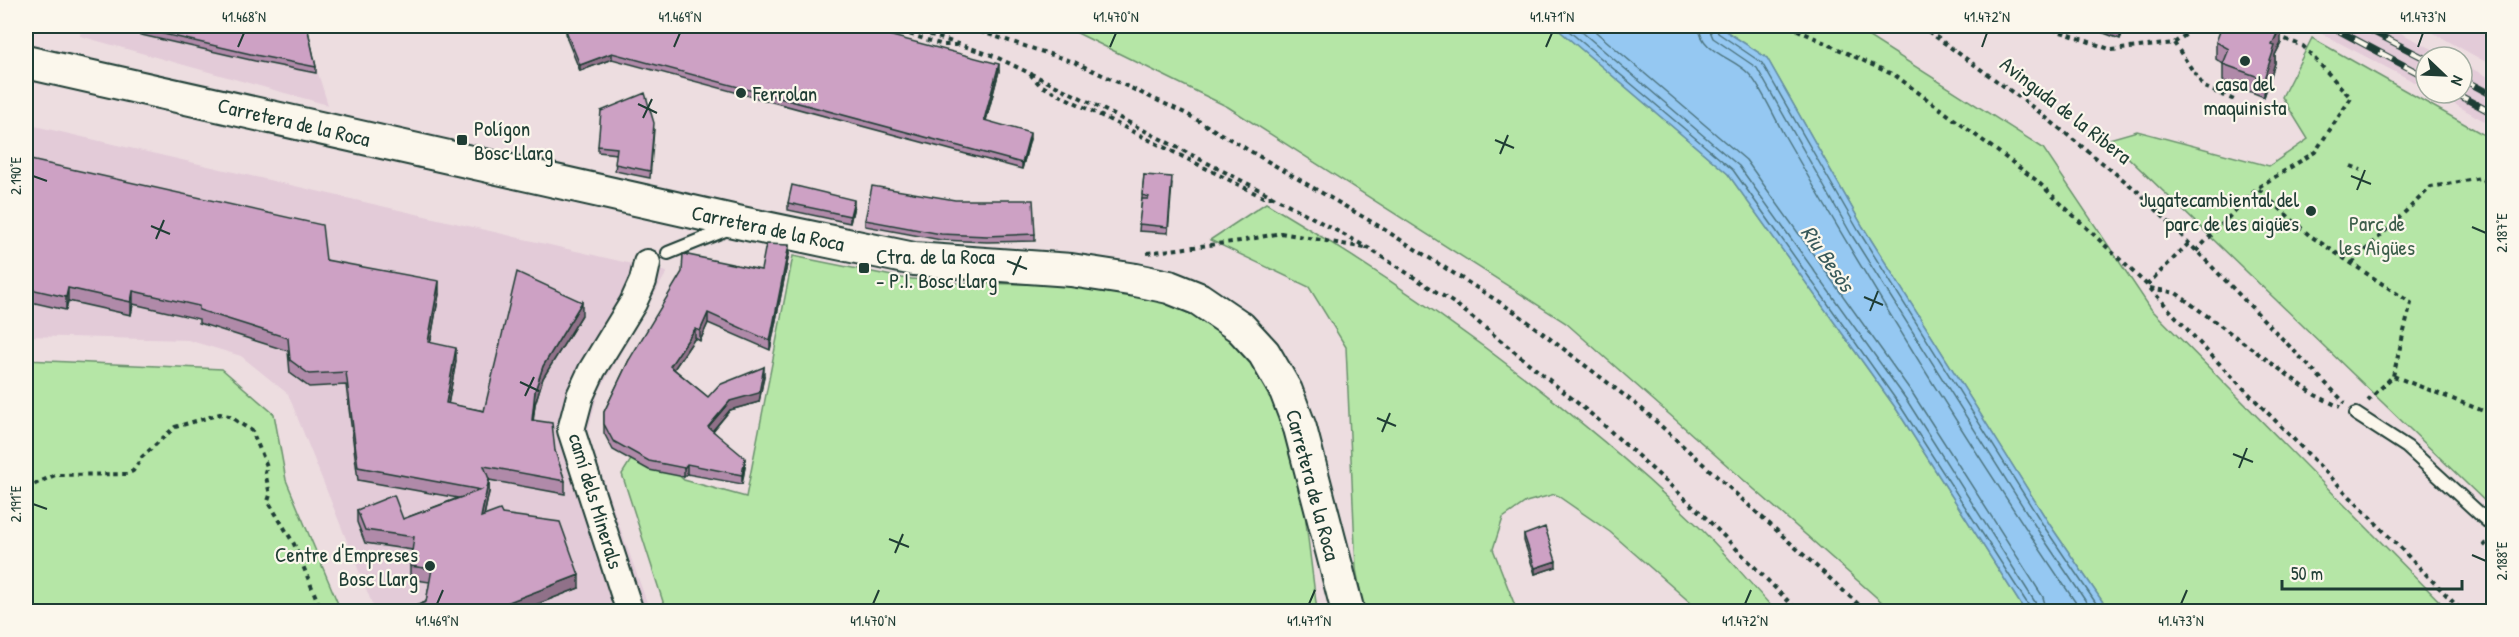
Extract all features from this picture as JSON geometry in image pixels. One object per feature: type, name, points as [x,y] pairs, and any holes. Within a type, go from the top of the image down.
[{"type":"street","name":"Carretera de la Roca","points":[[26,62],[742,223],[914,259],[1071,270],[1169,287],[1199,298],[1240,327],[1264,353],[1286,391],[1300,428],[1348,612]]},
{"type":"street","name":"camí dels Minerals","points":[[630,612],[571,430],[580,396],[592,370],[633,303],[657,258]]},
{"type":"lane","points":[[657,258],[742,223]]},
{"type":"lane","points":[[2355,414],[2407,447],[2493,527]]},
{"type":"path","points":[[884,26],[943,45],[964,45]]},
{"type":"path","points":[[904,26],[994,56],[1027,72],[1040,85],[1263,197],[1274,197],[1368,248],[1456,305],[1596,418],[1702,514],[1798,612]]},
{"type":"path","points":[[963,26],[1074,62],[1185,113],[1377,225],[1515,312],[1641,408],[1867,612]]},
{"type":"path","points":[[1789,26],[1896,76],[2036,180],[2148,286],[2206,350],[2463,612]]},
{"type":"path","name":"Avinguda de la Ribera","points":[[1921,26],[2034,108],[2141,194],[2355,414]]},
{"type":"path","points":[[2044,26],[2112,50],[2174,43],[2198,26]]},
{"type":"path","points":[[2196,251],[2257,188],[2315,152],[2351,98],[2303,46],[2272,34]]},
{"type":"path","points":[[2174,43],[2204,87],[2232,99],[2237,86]]},
{"type":"path","points":[[2351,166],[2361,170]]},
{"type":"path","points":[[2352,263],[2431,187],[2480,178],[2493,186]]},
{"type":"path","points":[[2148,286],[2176,293],[2315,395],[2355,414],[2393,376],[2411,303],[2309,235],[2257,188]]},
{"type":"path","points":[[1142,253],[1240,241],[1281,233],[1368,248]]},
{"type":"path","points":[[2148,286],[2189,243]]},
{"type":"path","points":[[2393,376],[2493,415]]},
{"type":"path","points":[[26,488],[55,475],[127,474],[133,471],[142,457],[175,427],[220,414],[229,416],[252,431],[261,449],[267,466],[265,471],[270,495],[268,501],[294,544],[322,612]]},
{"type":"path","points":[[2477,537],[2493,553]]},
{"type":"shaded area","points":[[81,26],[306,26],[328,105],[80,36]]},
{"type":"shaded area","points":[[2307,26],[2387,26],[2424,45],[2414,45],[2414,82]]},
{"type":"shaded area","points":[[2421,26],[2493,26],[2493,66],[2474,55],[2474,45],[2455,45]]},
{"type":"shaded area","points":[[2474,70],[2493,79],[2493,126],[2456,105],[2474,105]]},
{"type":"shaded area","points":[[26,124],[667,272],[598,393],[587,435],[650,611],[375,611],[288,394],[241,356],[188,340],[26,336]]},
{"type":"green space","points":[[1063,26],[1554,26],[1728,174],[1895,407],[2025,611],[1892,611],[1566,323],[1228,107]]},
{"type":"green space","points":[[1718,26],[1852,26],[2043,148],[2151,309],[2449,611],[2109,611],[2050,525],[1863,227],[1767,58]]},
{"type":"green space","name":"Parc de les Aigües","points":[[2312,38],[2414,95],[2414,105],[2431,105],[2493,140],[2493,509],[2109,139],[2137,131],[2269,166],[2308,139],[2282,97]]},
{"type":"green space","points":[[1266,203],[1380,274],[1543,392],[1647,479],[1696,524],[1776,611],[1700,611],[1610,532],[1555,494],[1526,502],[1503,518],[1493,549],[1517,611],[1364,611],[1356,569],[1346,347],[1309,287],[1210,240]]},
{"type":"green space","points":[[793,256],[902,278],[953,283],[1101,285],[1221,305],[1286,360],[1317,611],[666,611],[622,474],[642,442],[684,480],[746,497]]},
{"type":"green space","points":[[26,360],[222,369],[274,414],[286,480],[341,611],[26,611]]},
{"type":"water","name":"Riu Besòs","points":[[1554,26],[1718,26],[1767,58],[1863,227],[2050,525],[2109,611],[2025,611],[1895,407],[1728,174]]},
{"type":"building","points":[[129,26],[307,26],[316,67],[255,55]]},
{"type":"building","points":[[566,26],[854,26],[999,64],[984,120],[1030,133],[1022,163],[612,53],[580,65]]},
{"type":"building","points":[[2101,26],[2123,26],[2120,33]]},
{"type":"building","name":"casa del maquinista","points":[[2222,26],[2280,26],[2272,45],[2275,46],[2264,79],[2223,64],[2229,49],[2216,42]]},
{"type":"building","points":[[645,93],[654,123],[650,171],[615,164],[617,148],[598,146],[601,111]]},
{"type":"building","points":[[26,159],[322,225],[326,260],[439,281],[428,342],[456,348],[446,403],[484,411],[517,272],[582,302],[543,366],[535,391],[532,420],[552,423],[555,451],[565,481],[484,466],[489,479],[481,517],[500,510],[502,514],[560,522],[579,575],[483,612],[405,612],[405,610],[426,602],[432,569],[410,566],[414,537],[365,530],[357,510],[394,495],[403,519],[481,490],[358,467],[346,372],[309,374],[290,360],[288,338],[199,310],[199,306],[133,291],[131,302],[68,288],[66,297],[26,288]]},
{"type":"building","points":[[1144,175],[1172,177],[1168,227],[1139,224],[1142,199],[1149,197],[1142,195]]},
{"type":"building","points":[[792,185],[854,200],[850,216],[788,203]]},
{"type":"building","points":[[872,186],[955,200],[1033,200],[1035,234],[987,236],[941,234],[865,220]]},
{"type":"building","points":[[766,244],[789,245],[770,341],[708,313],[700,331],[695,329],[670,366],[708,397],[719,385],[764,367],[759,393],[730,401],[708,427],[745,458],[742,475],[687,464],[684,468],[649,461],[613,441],[604,424],[604,412],[629,360],[682,272],[683,254],[761,270]]},
{"type":"building","points":[[1545,527],[1556,561],[1535,568],[1524,535]]},
{"type":"railway","points":[[2330,26],[2414,71]]},
{"type":"railway","points":[[2362,26],[2414,53]]},
{"type":"railway","points":[[2474,85],[2494,96]]},
{"type":"railway","points":[[2474,103],[2494,114]]},
{"type":"place","name":"casa del maquinista","points":[[2245,61]]},
{"type":"place","name":"Ferrolan","points":[[741,93]]},
{"type":"place","name":"Polígon Bosc Llarg","points":[[462,140]]},
{"type":"place","name":"Jugatecambiental del parc de les aigües","points":[[2311,211]]},
{"type":"place","name":"Ctra. de la Roca - P.I. Bosc Llarg","points":[[864,268]]},
{"type":"place","name":"Centre d'Empreses Bosc Llarg","points":[[430,566]]}]
